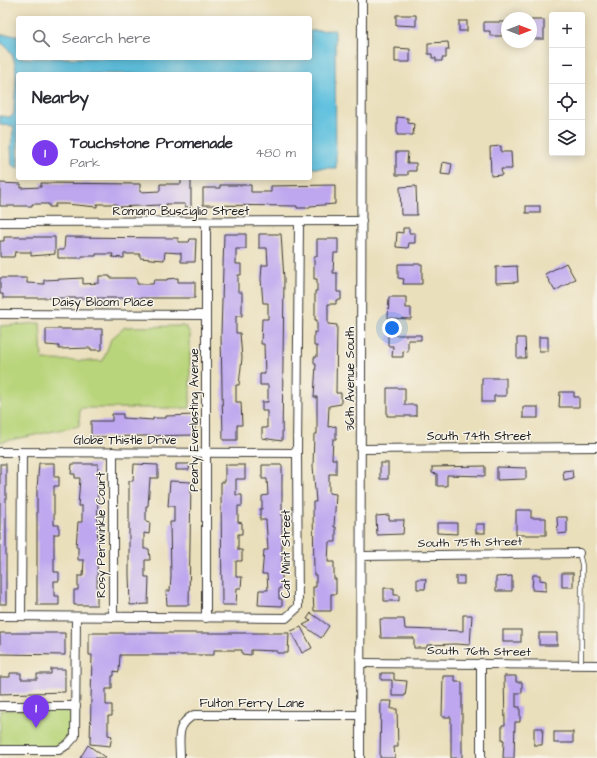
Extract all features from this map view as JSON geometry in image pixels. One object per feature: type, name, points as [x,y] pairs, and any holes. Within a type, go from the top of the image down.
[{"type":"street","name":"36th Avenue South","points":[[360,758],[362,556],[362,0]]},
{"type":"street","name":"Romano Busciglio Street","points":[[0,222],[299,223],[362,221]]},
{"type":"street","name":"Pearly Everlasting Avenue","points":[[206,223],[206,618]]},
{"type":"street","name":"Cat Mint Street","points":[[0,616],[286,618],[298,607],[297,453],[299,223]]},
{"type":"street","name":"Daisy Bloom Place","points":[[0,314],[206,315]]},
{"type":"street","name":"South 74th Street","points":[[362,449],[597,447]]},
{"type":"street","name":"Globe Thistle Drive","points":[[0,452],[297,453]]},
{"type":"street","name":"Rosy Periwinkle Court","points":[[113,452],[113,617]]},
{"type":"street","points":[[21,616],[22,453]]},
{"type":"street","name":"South 75th Street","points":[[362,556],[578,553]]},
{"type":"street","points":[[0,750],[32,754],[59,750],[68,744],[75,736],[76,617]]},
{"type":"street","name":"South 76th Street","points":[[361,663],[597,665]]},
{"type":"street","points":[[481,663],[481,758]]},
{"type":"street","points":[[0,706],[76,706]]},
{"type":"street","name":"Fulton Ferry Lane","points":[[180,758],[180,728],[185,720],[194,715],[360,715]]},
{"type":"lane","points":[[578,553],[582,565],[581,664]]},
{"type":"green space","points":[[40,323],[42,360],[103,361],[111,339],[125,327],[186,327],[190,334],[190,408],[80,408],[79,426],[0,442],[0,326]]},
{"type":"green space","points":[[0,710],[65,710],[72,716],[70,737],[58,746],[0,746]]},
{"type":"water","points":[[335,30],[336,168],[312,168],[312,72],[16,72],[16,75],[13,56],[8,48],[0,42],[0,35],[16,35],[16,60],[312,60],[312,31]]},
{"type":"water","points":[[16,85],[16,167],[12,165],[11,146],[14,126],[0,125],[0,116],[10,117],[14,114]]},
{"type":"building","points":[[396,15],[416,15],[416,26],[396,25]]},
{"type":"building","points":[[537,20],[544,20],[544,39],[537,39]]},
{"type":"building","points":[[459,21],[467,21],[467,31],[459,31]]},
{"type":"building","points":[[484,22],[501,22],[501,36],[490,36],[490,31],[484,31]]},
{"type":"building","points":[[448,42],[449,50],[446,50],[446,58],[442,58],[442,61],[436,61],[436,58],[432,58],[432,54],[428,54],[428,43]]},
{"type":"building","points":[[395,48],[410,49],[410,62],[395,62]]},
{"type":"building","points":[[397,117],[408,118],[408,123],[414,124],[413,135],[397,135]]},
{"type":"building","points":[[501,146],[501,152],[511,152],[512,169],[501,169],[502,175],[491,176],[490,147]]},
{"type":"building","points":[[396,152],[408,152],[407,163],[416,163],[416,171],[408,171],[408,175],[396,175]]},
{"type":"building","points":[[443,162],[452,164],[450,175],[441,174]]},
{"type":"building","points":[[181,180],[191,180],[191,207],[185,207],[185,204],[166,204],[167,207],[160,207],[160,205],[117,207],[117,204],[97,204],[97,207],[66,204],[55,204],[55,207],[49,207],[49,204],[32,204],[32,206],[0,206],[0,183],[21,184],[21,188],[41,187],[41,183],[140,184],[140,192],[160,191],[160,184],[181,184]]},
{"type":"building","points":[[220,185],[251,185],[251,192],[271,192],[271,186],[335,185],[335,204],[310,206],[310,208],[297,208],[297,206],[203,205],[203,188],[220,188]]},
{"type":"building","points":[[416,186],[417,215],[401,215],[400,187]]},
{"type":"building","points":[[526,206],[540,206],[540,213],[526,213]]},
{"type":"building","points":[[403,228],[409,228],[409,233],[415,233],[415,243],[409,243],[408,248],[396,247],[397,232],[403,233]]},
{"type":"building","points":[[224,234],[246,234],[246,249],[236,249],[236,264],[241,264],[241,275],[238,275],[238,292],[242,292],[242,316],[236,316],[236,333],[240,333],[242,358],[239,385],[236,385],[236,402],[241,402],[242,425],[237,425],[237,440],[223,440],[221,334]]},
{"type":"building","points":[[259,234],[281,234],[284,279],[282,441],[262,438],[262,428],[267,428],[267,411],[262,411],[262,402],[268,402],[268,385],[260,385],[260,374],[265,374],[264,344],[261,344],[262,319],[268,319],[268,303],[263,303],[261,279],[262,265],[268,265],[267,248],[259,248]]},
{"type":"building","points":[[4,237],[55,237],[55,254],[31,256],[31,252],[15,252],[14,257],[0,257],[0,241],[4,241]]},
{"type":"building","points":[[65,237],[178,238],[178,242],[189,242],[190,239],[196,239],[195,262],[181,262],[181,253],[165,252],[164,260],[140,258],[140,254],[124,254],[124,258],[112,257],[113,254],[96,254],[96,256],[82,256],[82,258],[58,258],[58,250],[64,250]]},
{"type":"building","points":[[317,239],[338,239],[338,253],[334,253],[333,273],[337,273],[337,292],[341,292],[341,300],[336,300],[336,304],[328,304],[328,324],[337,325],[336,393],[341,393],[341,404],[329,406],[328,427],[336,426],[336,439],[333,439],[332,459],[336,459],[336,474],[329,474],[329,493],[336,494],[334,527],[336,527],[336,542],[329,542],[328,562],[334,562],[334,579],[336,579],[336,594],[331,594],[331,611],[314,611],[313,593],[313,587],[316,587],[316,575],[314,575],[313,502],[316,502],[313,466],[314,434],[317,434],[317,397],[314,397],[316,364],[314,364],[314,357],[317,357],[317,346],[314,346],[314,332],[317,332],[317,320],[315,320],[315,291],[317,291],[317,279],[314,279],[314,256],[317,256]]},
{"type":"building","points":[[566,263],[575,279],[555,291],[545,274]]},
{"type":"building","points":[[398,264],[422,264],[422,284],[403,284],[404,279],[398,278]]},
{"type":"building","points":[[517,266],[518,282],[496,283],[496,267]]},
{"type":"building","points":[[99,276],[110,276],[110,278],[137,278],[137,284],[153,284],[154,280],[178,278],[178,282],[195,282],[195,298],[3,298],[3,294],[0,294],[0,278],[27,278],[27,283],[44,284],[44,280],[83,278],[83,284],[99,283]]},
{"type":"building","points":[[389,297],[406,297],[406,308],[411,308],[411,319],[388,318]]},
{"type":"building","points":[[46,329],[102,329],[102,350],[91,350],[91,348],[59,349],[59,346],[46,345]]},
{"type":"building","points":[[388,335],[421,335],[421,340],[408,340],[408,352],[403,351],[403,357],[392,357],[393,346],[388,346]]},
{"type":"building","points":[[539,337],[548,337],[548,351],[539,351]]},
{"type":"building","points":[[517,338],[525,338],[526,358],[517,358]]},
{"type":"building","points":[[482,378],[506,378],[506,396],[494,396],[494,402],[482,402]]},
{"type":"building","points":[[387,388],[405,388],[405,405],[416,405],[416,416],[387,416]]},
{"type":"building","points":[[560,392],[574,392],[574,397],[579,397],[579,407],[559,407]]},
{"type":"building","points":[[523,407],[538,407],[538,418],[523,418]]},
{"type":"building","points":[[112,414],[123,414],[123,418],[153,420],[153,418],[166,418],[166,416],[195,415],[195,435],[91,437],[91,421],[112,421]]},
{"type":"building","points":[[39,463],[54,463],[54,477],[59,477],[59,486],[54,486],[54,525],[59,525],[59,534],[54,534],[54,572],[59,572],[59,581],[54,581],[54,596],[59,596],[59,605],[37,605],[37,489]]},
{"type":"building","points":[[380,463],[388,463],[388,479],[380,479]]},
{"type":"building","points":[[0,464],[6,464],[6,604],[0,604]]},
{"type":"building","points":[[72,464],[98,464],[97,605],[74,605],[74,590],[78,590],[78,576],[83,576],[84,560],[78,560],[78,547],[76,547],[78,522],[82,522],[82,506],[78,506],[80,478],[75,478],[75,474],[71,474]]},
{"type":"building","points":[[134,464],[158,465],[158,478],[150,478],[148,506],[146,506],[146,522],[150,523],[149,534],[144,533],[144,549],[149,549],[150,560],[145,560],[145,577],[149,577],[148,604],[130,605],[129,481],[133,481]]},
{"type":"building","points":[[176,464],[190,464],[189,470],[176,470]]},
{"type":"building","points":[[225,465],[245,465],[245,479],[236,479],[236,495],[242,495],[242,506],[238,506],[238,522],[242,523],[242,534],[238,534],[238,550],[242,550],[242,561],[236,561],[236,577],[242,577],[241,588],[237,588],[236,605],[222,605],[221,482],[225,482]]},
{"type":"building","points":[[262,465],[282,465],[282,588],[279,588],[279,599],[282,599],[282,606],[258,605],[259,590],[268,590],[267,574],[262,574],[264,550],[268,550],[266,520],[260,520],[260,509],[262,509],[262,496],[268,495],[267,479],[262,479]]},
{"type":"building","points":[[485,466],[485,476],[447,475],[447,486],[437,486],[437,474],[432,473],[432,467]]},
{"type":"building","points":[[497,467],[526,468],[526,479],[497,480]]},
{"type":"building","points":[[572,470],[573,478],[564,480],[563,471]]},
{"type":"building","points":[[170,481],[191,482],[189,605],[167,605],[166,591],[170,591],[171,576],[170,522],[174,522],[174,506],[168,506]]},
{"type":"building","points":[[516,510],[531,510],[531,518],[546,518],[546,535],[516,535]]},
{"type":"building","points":[[389,515],[389,520],[404,520],[403,534],[377,535],[376,516]]},
{"type":"building","points":[[557,517],[567,517],[567,533],[558,534]]},
{"type":"building","points":[[437,523],[457,523],[457,534],[437,533]]},
{"type":"building","points":[[476,524],[485,524],[485,533],[476,533]]},
{"type":"building","points":[[562,573],[573,573],[573,587],[562,587]]},
{"type":"building","points":[[533,575],[540,575],[540,580],[546,581],[546,591],[532,590]]},
{"type":"building","points":[[456,576],[464,576],[464,584],[456,584]]},
{"type":"building","points":[[512,576],[512,591],[496,591],[496,577]]},
{"type":"building","points":[[417,579],[426,579],[425,589],[417,589]]},
{"type":"building","points":[[384,588],[394,588],[394,595],[399,595],[399,601],[384,601]]},
{"type":"building","points":[[311,613],[329,626],[321,638],[303,625],[311,621],[307,619]]},
{"type":"building","points":[[463,615],[472,615],[470,645],[427,645],[427,648],[414,648],[414,638],[381,638],[380,619],[404,619],[405,629],[463,631]]},
{"type":"building","points":[[301,627],[312,648],[302,653],[291,631]]},
{"type":"building","points":[[503,630],[521,630],[521,642],[503,642]]},
{"type":"building","points":[[0,633],[65,633],[65,655],[0,654]]},
{"type":"building","points":[[89,633],[289,633],[288,653],[251,650],[251,655],[242,654],[242,650],[214,650],[214,655],[120,655],[119,672],[114,671],[114,676],[112,676],[112,689],[106,689],[106,705],[112,705],[112,716],[108,716],[108,735],[112,736],[110,746],[90,744],[92,655],[89,655]]},
{"type":"building","points":[[539,633],[557,633],[557,645],[539,645]]},
{"type":"building","points":[[51,669],[65,669],[65,692],[0,694],[0,677],[10,677],[10,673],[21,673],[21,679],[37,679],[37,674],[51,674]]},
{"type":"building","points":[[381,673],[394,673],[394,680],[407,681],[405,696],[392,696],[392,680],[381,680]]},
{"type":"building","points":[[443,676],[455,676],[455,682],[462,682],[462,758],[451,758],[451,717],[442,717]]},
{"type":"building","points":[[504,676],[516,676],[516,682],[522,682],[522,693],[516,693],[516,707],[520,707],[520,722],[515,722],[514,758],[503,758],[504,740],[502,740],[502,725],[505,725]]},
{"type":"building","points":[[381,701],[392,701],[391,709],[397,709],[398,747],[394,747],[395,758],[380,758]]},
{"type":"building","points":[[534,728],[543,728],[542,745],[534,745]]},
{"type":"building","points":[[554,732],[573,732],[573,743],[554,743]]},
{"type":"building","points":[[88,745],[106,758],[80,758]]},
{"type":"place","name":"Touchstone Promenade","points":[[36,728]]}]
